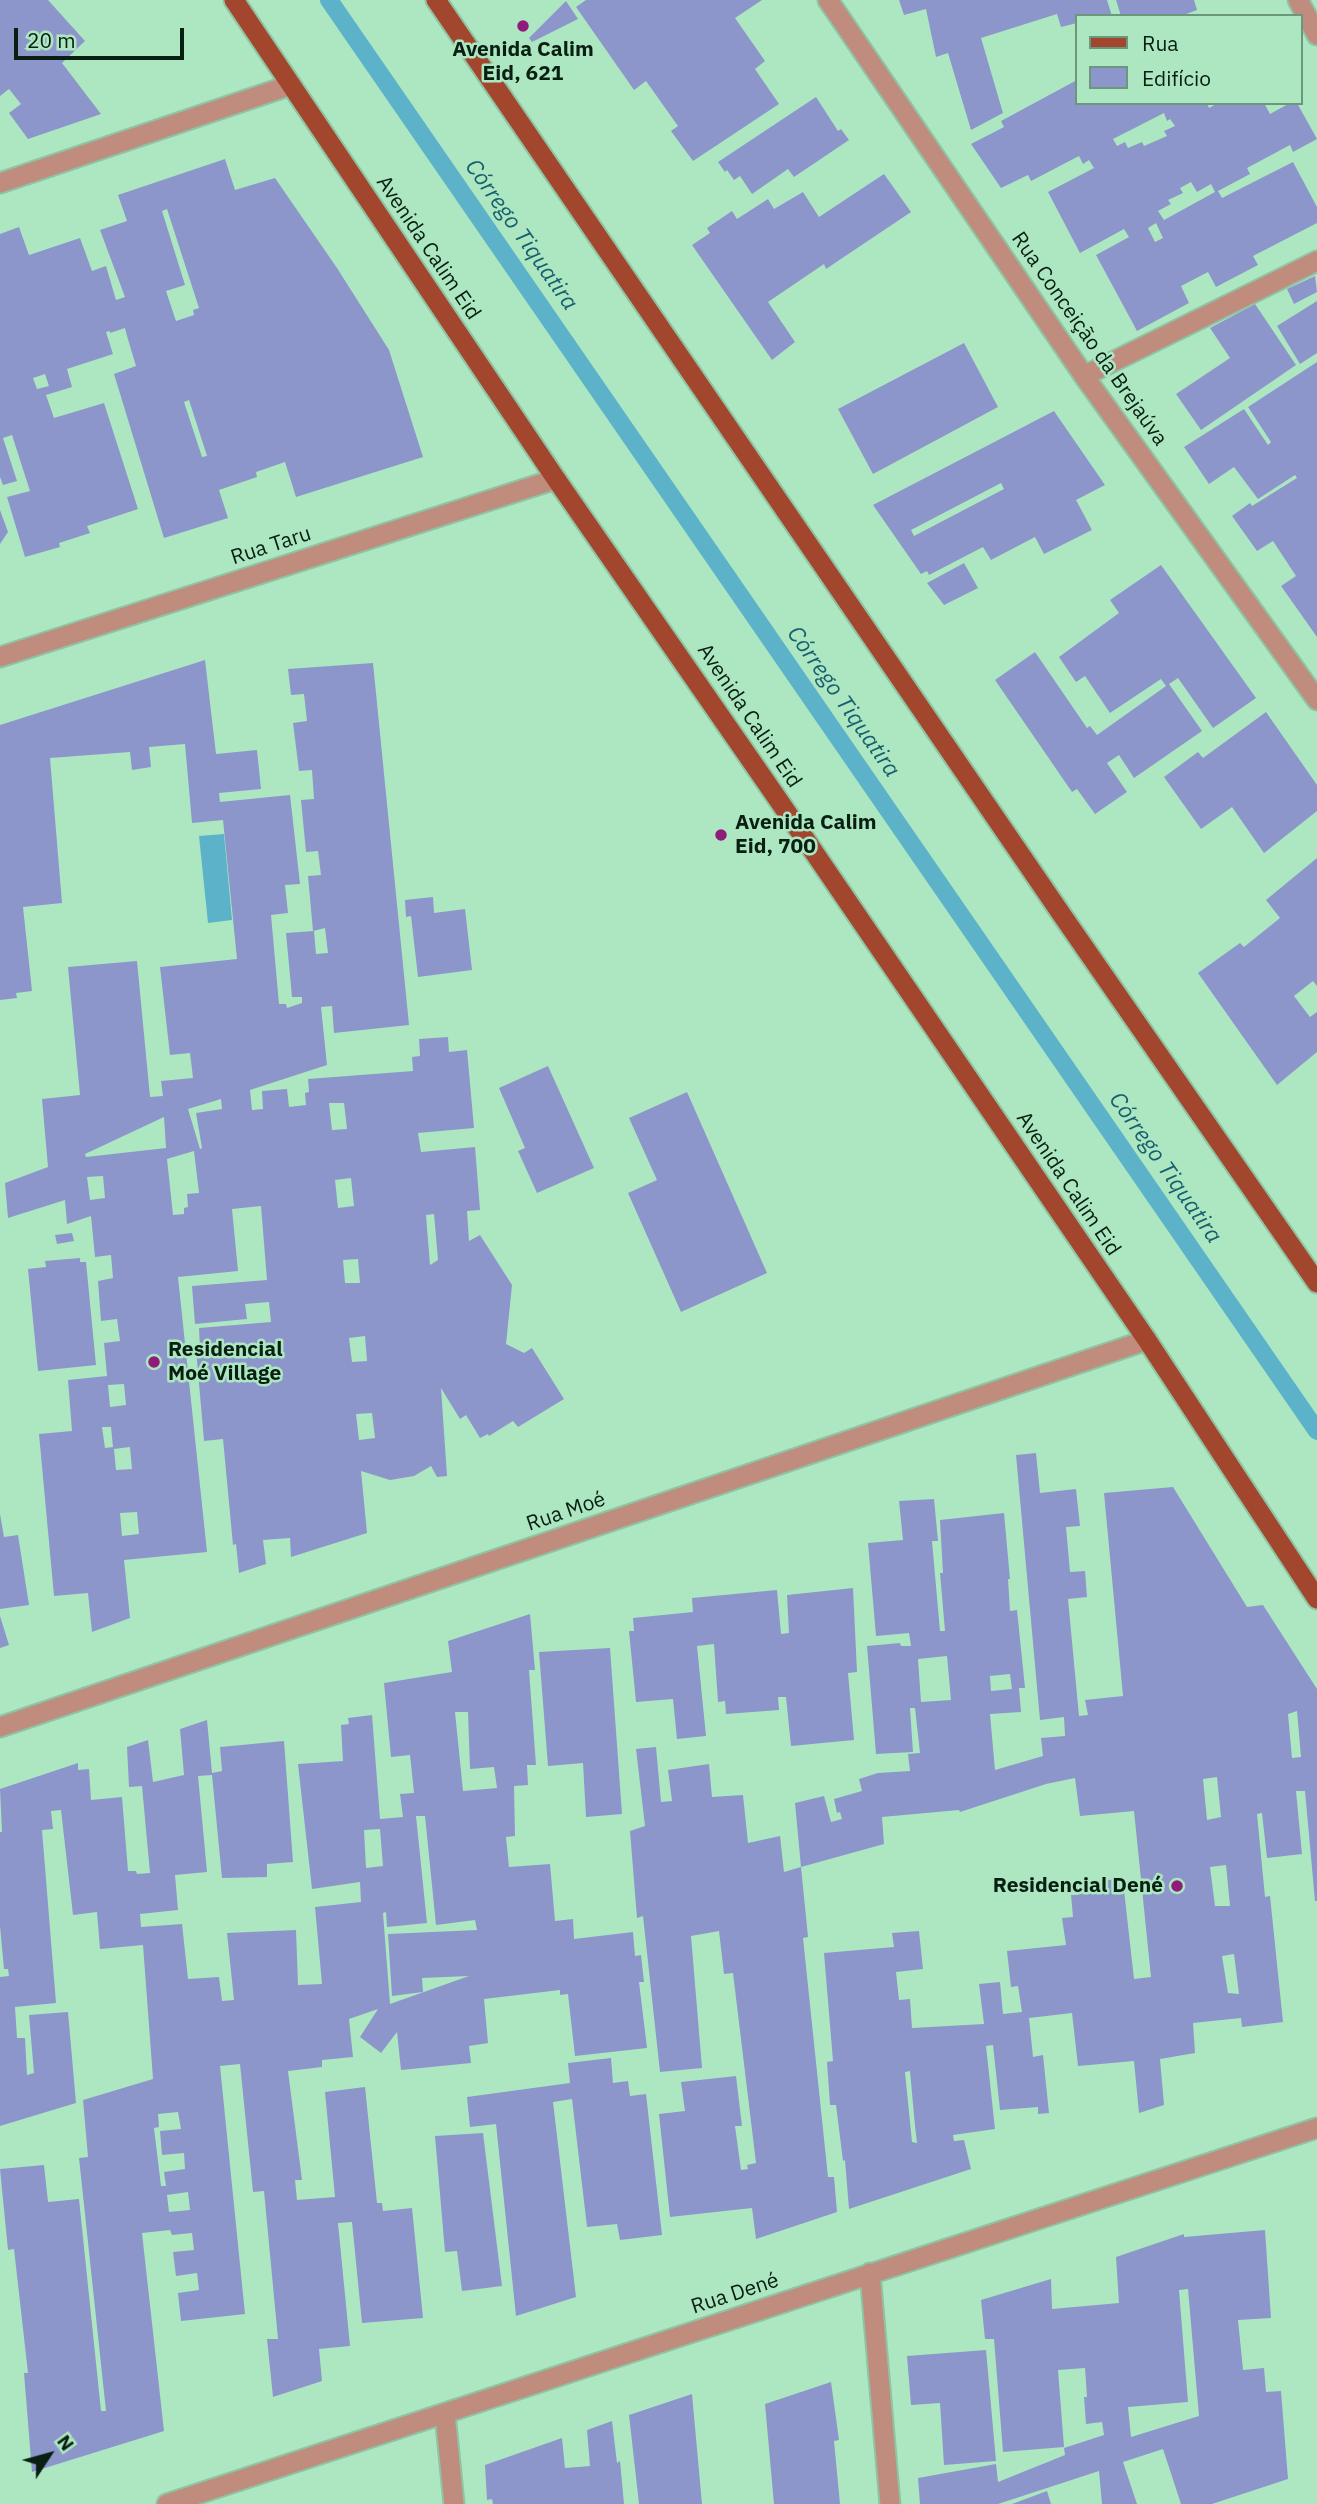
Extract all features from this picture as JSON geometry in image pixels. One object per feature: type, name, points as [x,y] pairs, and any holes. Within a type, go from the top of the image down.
[{"type":"main road","name":"Avenida Calim Eid","points":[[233,0],[556,479],[1147,1340],[1317,1599]]},
{"type":"main road","points":[[436,0],[810,548],[1316,1278]]},
{"type":"street","name":"Rua Conceição da Brejaúva","points":[[828,0],[1084,376],[1317,700]]},
{"type":"street","points":[[1298,0],[1317,35]]},
{"type":"street","points":[[0,183],[290,85]]},
{"type":"street","points":[[1084,376],[1317,261]]},
{"type":"street","name":"Rua Taru","points":[[0,657],[556,479]]},
{"type":"street","name":"Rua Moé","points":[[0,1727],[1147,1340]]},
{"type":"street","name":"Rua Dené","points":[[167,2504],[1317,2128]]},
{"type":"street","points":[[870,2273],[890,2504]]},
{"type":"street","points":[[445,2414],[454,2504]]},
{"type":"water","points":[[224,834],[232,920],[208,923],[199,836]]},
{"type":"building","points":[[0,0],[48,0],[85,41],[62,63],[101,114],[28,139],[9,113],[21,104],[9,89],[0,96]]},
{"type":"building","points":[[586,0],[762,0],[735,18],[765,61],[755,69],[779,104],[693,161],[671,131],[678,126],[646,81],[634,90],[576,7]]},
{"type":"building","points":[[899,0],[1107,0],[1111,14],[1076,14],[1076,23],[1061,27],[1057,14],[981,38],[1003,113],[971,130],[948,53],[936,57],[926,9],[904,15]]},
{"type":"building","points":[[1116,0],[1194,0],[1197,10],[1186,14],[1120,14]]},
{"type":"building","points":[[566,1],[578,19],[532,42],[529,38]]},
{"type":"building","points":[[1076,81],[1076,105],[1208,105],[1209,108],[1214,105],[1265,105],[1270,114],[1286,105],[1298,105],[1317,139],[1293,152],[1290,145],[1247,168],[1250,174],[1218,191],[1222,198],[1293,162],[1317,207],[1317,223],[1253,256],[1258,265],[1216,287],[1208,272],[1181,286],[1189,303],[1137,331],[1096,255],[1129,237],[1124,229],[1080,253],[1048,192],[1094,168],[1089,160],[1083,164],[1079,156],[1031,181],[1028,175],[1001,188],[971,144],[1004,127],[1001,121]],"holes":[[[1164,113],[1167,121],[1170,119],[1175,126],[1164,131],[1167,136],[1144,146],[1142,142],[1128,148],[1125,142],[1117,146],[1113,139]],[[1191,182],[1197,192],[1211,184],[1215,192],[1164,220],[1158,211],[1171,204],[1168,200],[1183,193],[1180,188]],[[1156,223],[1163,238],[1155,242],[1148,228]]]},
{"type":"building","points":[[816,97],[838,131],[841,129],[849,140],[794,177],[788,169],[752,194],[740,176],[734,180],[727,170],[725,172],[718,162]]},
{"type":"building","points":[[225,159],[235,190],[275,178],[389,350],[423,457],[296,497],[285,462],[256,472],[257,477],[219,490],[228,518],[164,538],[114,374],[136,366],[125,328],[106,332],[113,354],[67,369],[72,387],[46,395],[54,418],[104,403],[138,509],[87,526],[90,533],[59,543],[60,547],[25,557],[7,497],[30,491],[12,435],[3,438],[17,481],[3,485],[0,477],[0,234],[19,227],[29,255],[80,238],[92,271],[106,266],[116,300],[125,297],[100,230],[127,221],[118,195]],"holes":[[[167,209],[199,308],[193,310],[194,315],[176,321],[166,291],[185,285],[162,211]],[[45,374],[49,386],[37,389],[33,378]],[[189,400],[207,456],[202,457],[184,402]]]},
{"type":"building","points":[[884,174],[911,212],[826,269],[824,264],[768,302],[795,342],[772,360],[692,245],[710,233],[707,228],[732,211],[737,219],[768,199],[774,209],[803,192],[819,217]]},
{"type":"building","points":[[1315,276],[1317,292],[1294,304],[1287,289]]},
{"type":"building","points":[[1317,301],[1317,353],[1300,364],[1277,326]]},
{"type":"building","points":[[1255,304],[1296,365],[1201,430],[1176,394],[1230,358],[1210,328]]},
{"type":"building","points":[[964,343],[998,407],[873,474],[838,409]]},
{"type":"building","points":[[1317,362],[1317,637],[1281,586],[1296,576],[1273,541],[1257,551],[1232,516],[1250,503],[1252,506],[1297,478],[1295,475],[1258,499],[1234,467],[1209,484],[1184,447],[1244,409],[1268,445],[1271,442],[1248,407]]},
{"type":"building","points":[[1054,411],[1105,485],[1076,500],[1092,530],[1044,554],[1035,537],[991,560],[983,547],[929,575],[927,571],[921,574],[873,505]],"holes":[[[1001,483],[1004,489],[914,536],[911,530]]]},
{"type":"building","points":[[0,510],[8,532],[0,544]]},
{"type":"building","points":[[964,563],[978,588],[944,605],[927,583]]},
{"type":"building","points":[[1161,565],[1256,698],[1213,728],[1178,678],[1169,684],[1202,731],[1134,778],[1119,755],[1107,763],[1127,792],[1095,814],[1077,789],[1072,792],[995,680],[1035,652],[1087,728],[1090,726],[1097,735],[1166,686],[1161,679],[1110,713],[1085,676],[1076,682],[1059,657],[1119,613],[1110,600]]},
{"type":"building","points":[[205,660],[216,754],[257,750],[261,789],[219,793],[220,802],[290,795],[300,884],[285,885],[288,913],[271,915],[279,1004],[286,1004],[287,1008],[302,1003],[302,997],[292,997],[286,933],[314,931],[316,954],[328,953],[325,928],[313,931],[308,876],[321,875],[318,851],[306,852],[301,800],[314,799],[312,770],[299,771],[293,723],[307,721],[304,694],[291,695],[288,669],[373,663],[409,1025],[334,1033],[332,1006],[321,1007],[327,1065],[250,1090],[252,1110],[263,1109],[262,1091],[287,1089],[289,1107],[306,1105],[308,1079],[413,1071],[412,1057],[420,1056],[419,1039],[448,1037],[449,1052],[467,1050],[474,1128],[418,1133],[421,1152],[475,1147],[480,1210],[467,1211],[469,1241],[480,1235],[512,1285],[506,1344],[524,1353],[532,1348],[564,1399],[518,1427],[513,1421],[489,1436],[488,1434],[480,1438],[466,1415],[460,1419],[441,1388],[447,1476],[437,1477],[431,1466],[414,1476],[390,1480],[361,1471],[367,1533],[291,1557],[290,1538],[263,1540],[266,1564],[239,1573],[236,1544],[233,1545],[223,1439],[204,1441],[196,1349],[200,1349],[199,1328],[271,1322],[269,1302],[245,1304],[247,1319],[195,1324],[192,1286],[267,1280],[261,1206],[232,1209],[238,1271],[178,1277],[207,1552],[124,1560],[130,1618],[92,1632],[88,1593],[54,1596],[39,1434],[72,1431],[68,1380],[107,1376],[104,1343],[120,1341],[117,1319],[101,1321],[98,1281],[113,1278],[111,1255],[95,1257],[91,1216],[67,1224],[65,1200],[8,1218],[5,1183],[48,1167],[42,1099],[80,1095],[68,967],[137,961],[150,1097],[163,1096],[161,1081],[193,1078],[190,1053],[170,1055],[160,967],[237,959],[223,820],[192,823],[185,744],[149,747],[151,767],[132,770],[130,752],[50,758],[62,903],[23,907],[32,991],[16,993],[17,998],[0,1000],[0,725]],"holes":[[[221,1099],[222,1109],[196,1113],[200,1149],[188,1109]],[[329,1103],[344,1103],[347,1129],[332,1130]],[[164,1117],[166,1148],[86,1157],[85,1154]],[[194,1151],[199,1193],[187,1194],[188,1207],[184,1208],[184,1214],[173,1215],[167,1159]],[[103,1176],[105,1198],[90,1200],[87,1177]],[[351,1178],[354,1206],[338,1208],[335,1180]],[[434,1214],[438,1260],[430,1265],[426,1215]],[[358,1259],[360,1283],[345,1283],[343,1260]],[[365,1336],[367,1361],[352,1362],[349,1338]],[[124,1384],[126,1405],[110,1407],[108,1385]],[[372,1413],[375,1438],[359,1440],[356,1414]],[[102,1427],[111,1427],[113,1447],[105,1448]],[[130,1447],[132,1469],[116,1470],[114,1449]],[[137,1512],[139,1534],[122,1536],[120,1513]]]},
{"type":"building","points":[[1266,712],[1317,785],[1317,811],[1264,853],[1232,807],[1201,829],[1164,777],[1198,752],[1203,758]]},
{"type":"building","points":[[1317,858],[1317,986],[1313,981],[1294,996],[1310,1017],[1317,1012],[1317,1052],[1277,1085],[1198,973],[1240,943],[1244,947],[1280,918],[1266,900]]},
{"type":"building","points":[[433,897],[434,913],[465,909],[472,970],[418,977],[411,916],[406,917],[405,900]]},
{"type":"building","points":[[548,1066],[594,1168],[537,1193],[518,1151],[525,1148],[499,1088]]},
{"type":"building","points":[[687,1092],[767,1273],[681,1312],[628,1193],[657,1180],[629,1118]]},
{"type":"building","points":[[72,1233],[74,1241],[57,1244],[55,1235]]},
{"type":"building","points":[[80,1258],[80,1262],[86,1262],[96,1365],[38,1371],[28,1269],[46,1267],[45,1261]]},
{"type":"building","points":[[1036,1453],[1040,1493],[1076,1489],[1080,1526],[1066,1527],[1070,1572],[1085,1571],[1087,1597],[1068,1599],[1079,1716],[1088,1715],[1085,1700],[1123,1696],[1104,1493],[1173,1487],[1247,1607],[1263,1605],[1317,1689],[1317,1901],[1305,1791],[1296,1791],[1302,1854],[1267,1858],[1262,1813],[1257,1814],[1265,1897],[1270,1896],[1283,2022],[1242,2027],[1241,2018],[1193,2023],[1195,2053],[1160,2059],[1164,2105],[1139,2113],[1134,2061],[1078,2066],[1072,2013],[1029,2018],[1033,2057],[1043,2055],[1049,2113],[1038,2114],[1038,2107],[1000,2110],[993,2045],[986,2046],[995,2129],[953,2135],[954,2141],[964,2140],[971,2169],[849,2209],[845,2160],[843,2161],[836,2105],[830,2105],[827,2062],[833,2061],[824,1953],[894,1947],[892,1933],[919,1931],[923,1969],[896,1972],[899,2000],[910,1999],[912,2028],[984,2024],[979,1984],[1000,1982],[1003,2014],[1022,2012],[1018,1986],[1011,1987],[1007,1951],[1066,1945],[1062,1918],[1073,1917],[1071,1895],[1078,1895],[1076,1883],[1120,1879],[1121,1890],[1124,1890],[1134,1979],[1151,1977],[1134,1811],[1080,1816],[1075,1778],[1046,1784],[960,1812],[882,1817],[884,1844],[801,1867],[795,1803],[824,1796],[831,1822],[842,1819],[840,1812],[837,1813],[834,1799],[862,1791],[859,1779],[878,1773],[910,1771],[908,1754],[920,1753],[915,1708],[910,1708],[913,1752],[876,1754],[867,1646],[900,1643],[901,1646],[911,1646],[909,1633],[876,1636],[868,1543],[903,1540],[899,1501],[934,1499],[938,1541],[932,1541],[940,1631],[945,1631],[940,1573],[943,1573],[940,1520],[1004,1513],[1010,1611],[1017,1610],[1025,1688],[1019,1688],[1021,1712],[990,1714],[995,1770],[1043,1756],[1041,1738],[1065,1736],[1064,1717],[1040,1720],[1016,1455]],"holes":[[[947,1656],[951,1700],[921,1702],[918,1659]],[[1010,1674],[1012,1689],[991,1691],[990,1676]],[[1297,1711],[1301,1757],[1292,1758],[1288,1714]],[[1217,1777],[1221,1817],[1207,1820],[1203,1779]],[[1226,1865],[1230,1906],[1215,1906],[1210,1867]],[[1234,1954],[1239,1994],[1228,1993],[1222,1956]],[[910,2071],[917,2143],[912,2142],[905,2072]]]},
{"type":"building","points":[[0,1514],[4,1537],[18,1535],[29,1605],[0,1609]]},
{"type":"building","points":[[853,1588],[857,1672],[848,1673],[854,1740],[791,1746],[786,1697],[778,1697],[779,1710],[726,1714],[725,1701],[718,1702],[714,1644],[697,1646],[706,1736],[677,1739],[673,1699],[636,1702],[629,1631],[634,1631],[633,1618],[693,1612],[692,1598],[777,1590],[781,1634],[789,1633],[787,1595]]},
{"type":"building","points":[[530,1614],[535,1670],[529,1670],[536,1765],[527,1765],[528,1785],[514,1786],[515,1836],[506,1837],[509,1867],[550,1864],[555,1921],[573,1919],[574,1939],[633,1932],[635,1956],[641,1955],[644,1982],[639,1982],[647,2048],[575,2056],[568,1994],[560,1995],[560,1990],[484,1999],[488,2043],[469,2046],[471,2063],[401,2070],[397,2032],[381,2053],[360,2037],[378,2009],[349,2019],[353,2057],[322,2060],[322,2067],[288,2071],[302,2180],[295,2180],[297,2200],[335,2197],[325,2092],[365,2087],[377,2203],[382,2203],[383,2211],[412,2208],[423,2318],[362,2323],[352,2222],[338,2223],[350,2346],[319,2349],[322,2381],[273,2397],[267,2339],[278,2339],[264,2191],[253,2192],[240,2064],[220,2066],[245,2314],[181,2321],[178,2293],[199,2290],[197,2273],[176,2276],[173,2252],[194,2250],[192,2233],[172,2235],[170,2230],[142,2233],[164,2431],[32,2472],[24,2373],[28,2373],[14,2249],[8,2250],[0,2169],[44,2165],[48,2202],[79,2199],[101,2411],[106,2411],[79,2158],[88,2157],[83,2100],[153,2079],[143,1945],[100,1949],[97,1912],[73,1915],[61,1810],[51,1811],[53,1829],[42,1830],[56,2003],[15,2007],[17,2038],[25,2038],[27,2075],[34,2073],[29,2015],[68,2012],[76,2103],[0,2126],[0,1977],[9,1976],[8,1969],[4,1969],[0,1926],[0,1789],[78,1763],[78,1770],[89,1769],[91,1800],[122,1797],[128,1871],[136,1871],[137,1874],[150,1873],[142,1786],[129,1787],[127,1747],[148,1740],[153,1782],[184,1775],[180,1729],[207,1720],[212,1773],[222,1771],[220,1747],[284,1741],[293,1862],[267,1864],[267,1877],[222,1878],[212,1775],[198,1776],[207,1872],[175,1875],[178,1910],[140,1914],[141,1927],[182,1924],[188,1979],[219,1977],[222,2001],[234,2000],[227,1933],[296,1930],[298,1985],[322,1984],[315,1907],[361,1902],[360,1882],[312,1889],[298,1764],[343,1761],[341,1725],[349,1724],[348,1718],[372,1715],[380,1819],[403,1817],[400,1794],[414,1793],[410,1755],[391,1757],[384,1683],[452,1672],[448,1641]],"holes":[[[455,1712],[468,1712],[470,1769],[494,1767],[497,1788],[463,1791]],[[416,1816],[425,1816],[436,1925],[475,1920],[477,1930],[388,1934],[392,1996],[423,1992],[422,1978],[469,1976],[390,2004],[383,1913],[386,1912],[387,1927],[427,1923]],[[380,1829],[383,1866],[366,1868],[364,1830]],[[178,2112],[181,2129],[160,2131],[162,2155],[184,2153],[185,2169],[164,2172],[166,2186],[161,2186],[154,2128],[159,2127],[158,2114]],[[188,2192],[190,2210],[169,2212],[167,2195]]]},
{"type":"building","points":[[0,1616],[9,1645],[0,1648]]},
{"type":"building","points":[[610,1648],[622,1814],[586,1817],[583,1763],[548,1766],[539,1652]]},
{"type":"building","points":[[656,1747],[661,1802],[672,1801],[668,1770],[709,1764],[712,1797],[743,1795],[748,1843],[780,1836],[784,1872],[801,1867],[808,1937],[803,1938],[828,2177],[834,2177],[837,2212],[756,2239],[752,2208],[670,2217],[659,2114],[685,2111],[681,2082],[736,2076],[742,2126],[735,2126],[741,2170],[756,2163],[733,1973],[724,1974],[719,1931],[691,1936],[702,2068],[660,2072],[643,1916],[637,1918],[630,1831],[645,1826],[636,1749]]},
{"type":"building","points":[[611,2058],[613,2083],[628,2081],[630,2096],[646,2094],[662,2235],[620,2240],[617,2224],[587,2227],[572,2099],[553,2102],[576,2297],[516,2316],[496,2124],[470,2127],[467,2097],[570,2083],[568,2063]]},
{"type":"building","points":[[483,2133],[502,2286],[462,2291],[457,2251],[445,2252],[435,2136]]},
{"type":"building","points":[[1265,2230],[1271,2318],[1238,2320],[1243,2370],[1264,2368],[1266,2392],[1281,2391],[1288,2479],[1212,2504],[1181,2504],[1163,2449],[1123,2462],[1137,2504],[1102,2504],[1099,2471],[998,2504],[920,2504],[918,2478],[996,2464],[998,2482],[1065,2455],[1064,2448],[1104,2435],[1102,2422],[1086,2424],[1085,2368],[1058,2370],[1064,2447],[1003,2452],[994,2339],[985,2339],[981,2300],[1051,2279],[1052,2309],[1119,2303],[1116,2257],[1184,2234],[1184,2237]],"holes":[[[1188,2289],[1199,2416],[1131,2437],[1128,2407],[1188,2402],[1179,2290]]]},
{"type":"building","points":[[986,2350],[996,2461],[944,2465],[940,2403],[911,2405],[907,2356]]},
{"type":"building","points":[[831,2382],[839,2440],[834,2441],[840,2504],[774,2504],[765,2404]]},
{"type":"building","points":[[692,2394],[702,2504],[639,2504],[629,2415]]},
{"type":"building","points":[[612,2421],[617,2463],[620,2461],[624,2504],[493,2504],[492,2499],[487,2500],[485,2465],[562,2438],[565,2468],[590,2466],[587,2430]]},
{"type":"building","points":[[1047,2491],[1051,2504],[1012,2504]]},
{"type":"waterway","name":"Córrego Tiquatira","points":[[329,0],[1317,1431]]},
{"type":"place","name":"Avenida Calim Eid, 621","points":[[523,26]]},
{"type":"place","name":"Avenida Calim Eid, 700","points":[[721,835]]},
{"type":"place","name":"Residencial Moé Village","points":[[154,1362]]},
{"type":"place","name":"Residencial Dené","points":[[1177,1886]]}]
